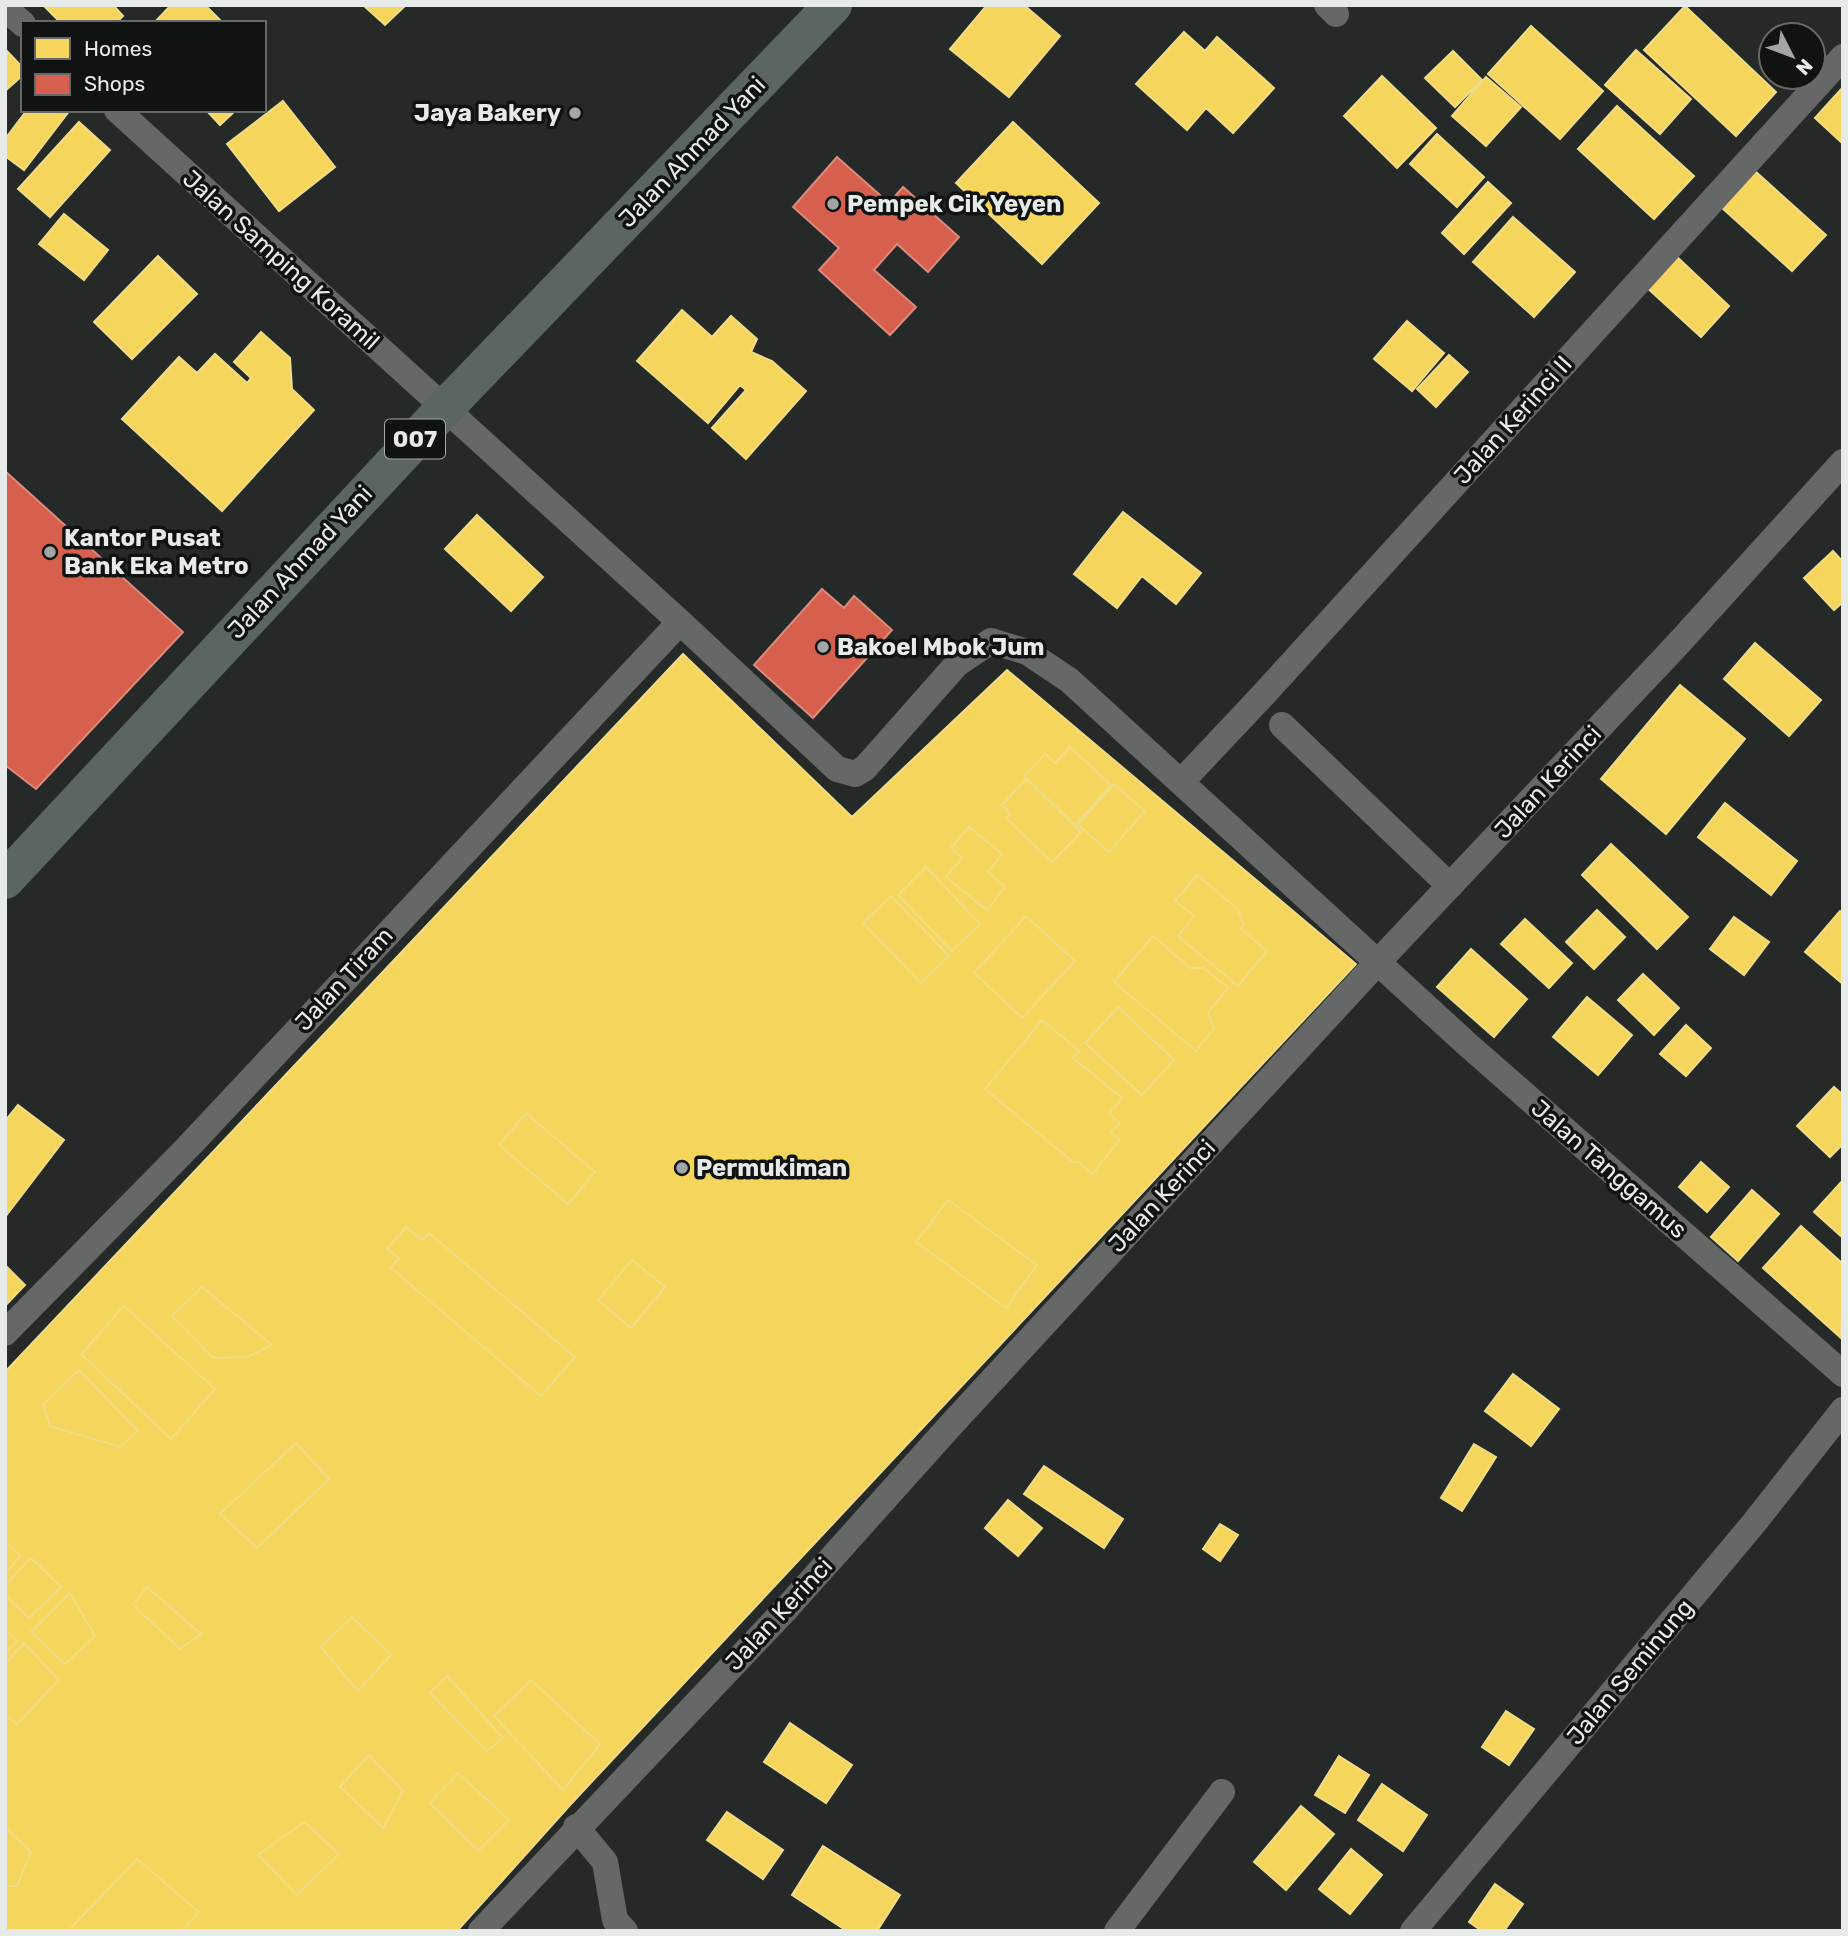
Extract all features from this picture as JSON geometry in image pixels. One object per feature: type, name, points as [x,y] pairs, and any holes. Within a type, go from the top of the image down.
[{"type":"main road","name":"Jalan Ahmad Yani","points":[[5,880],[444,409],[833,5]]},
{"type":"street","points":[[5,8],[21,21]]},
{"type":"street","name":"Jalan Kerinci II","points":[[1182,780],[1843,57]]},
{"type":"street","name":"Jalan Samping Koramil","points":[[119,112],[680,622]]},
{"type":"street","name":"Jalan Kerinci","points":[[481,1931],[785,1609],[1377,963],[1677,645],[1843,462]]},
{"type":"street","name":"Jalan Tanggamus","points":[[680,622],[843,774],[855,774],[865,768],[957,664],[991,641],[1027,652],[1069,680],[1182,780],[1377,963],[1570,1137],[1843,1374]]},
{"type":"street","name":"Jalan Tiram","points":[[5,1333],[188,1147],[680,622]]},
{"type":"street","points":[[1282,725],[1450,886]]},
{"type":"street","name":"Jalan Seminung","points":[[1413,1931],[1754,1523],[1843,1410]]},
{"type":"street","points":[[1117,1931],[1222,1792]]},
{"type":"street","points":[[576,1828],[605,1862],[615,1920],[625,1931]]},
{"type":"building: Homes","points":[[113,5],[123,16],[118,21],[59,21],[44,6]]},
{"type":"building: Homes","points":[[171,5],[205,5],[221,21],[156,21]]},
{"type":"building: Homes","points":[[363,5],[406,5],[385,25]]},
{"type":"building: Homes","points":[[987,5],[1024,5],[1060,36],[1009,97],[950,49]]},
{"type":"building: Homes","points":[[1685,6],[1757,74],[1757,91],[1776,92],[1736,136],[1644,50]]},
{"type":"building: Homes","points":[[1531,26],[1603,91],[1560,139],[1488,74]]},
{"type":"building: Homes","points":[[1184,32],[1205,51],[1217,37],[1274,88],[1233,133],[1206,108],[1187,130],[1136,84]]},
{"type":"building: Homes","points":[[5,49],[21,66],[21,77],[5,91]]},
{"type":"building: Homes","points":[[1636,50],[1691,99],[1660,134],[1605,85]]},
{"type":"building: Homes","points":[[1453,51],[1482,80],[1455,107],[1425,78]]},
{"type":"building: Homes","points":[[1382,76],[1436,128],[1397,168],[1344,116]]},
{"type":"building: Homes","points":[[1486,77],[1521,107],[1486,146],[1452,116]]},
{"type":"building: Homes","points":[[1843,87],[1843,144],[1815,118]]},
{"type":"building: Homes","points":[[283,101],[335,167],[279,211],[227,144]]},
{"type":"building: Homes","points":[[1617,106],[1694,176],[1654,219],[1578,149]]},
{"type":"building: Homes","points":[[25,112],[68,112],[24,170],[5,156],[5,139]]},
{"type":"building: Homes","points":[[208,112],[234,112],[220,125]]},
{"type":"building: Homes","points":[[79,122],[110,150],[50,217],[18,189]]},
{"type":"building: Homes","points":[[1013,122],[1099,203],[1042,264],[956,183]]},
{"type":"building: Homes","points":[[1437,134],[1484,177],[1457,207],[1410,164]]},
{"type":"building: Homes","points":[[1755,171],[1826,235],[1792,271],[1722,208]]},
{"type":"building: Homes","points":[[1488,182],[1511,203],[1464,254],[1442,233]]},
{"type":"building: Homes","points":[[64,214],[108,250],[84,280],[39,244]]},
{"type":"building: Homes","points":[[1513,217],[1575,272],[1534,317],[1473,262]]},
{"type":"building: Homes","points":[[1674,254],[1729,306],[1701,337],[1645,286]]},
{"type":"building: Homes","points":[[158,256],[197,294],[132,359],[94,322]]},
{"type":"building: Homes","points":[[682,310],[712,337],[731,316],[757,339],[751,352],[772,361],[806,391],[746,459],[712,428],[746,390],[740,385],[708,423],[637,361]]},
{"type":"building: Homes","points":[[1407,321],[1444,353],[1412,391],[1374,359]]},
{"type":"building: Homes","points":[[261,332],[290,358],[292,389],[314,410],[222,511],[122,419],[179,357],[197,373],[215,354],[247,383],[251,378],[234,362]]},
{"type":"building: Homes","points":[[1449,355],[1468,372],[1436,407],[1417,389]]},
{"type":"building: Homes","points":[[1123,512],[1201,573],[1176,604],[1142,576],[1117,608],[1074,574]]},
{"type":"building: Homes","points":[[477,515],[543,577],[511,611],[445,549]]},
{"type":"building: Homes","points":[[1833,551],[1843,562],[1843,602],[1834,610],[1804,578]]},
{"type":"building: Homes","points":[[1755,643],[1821,700],[1789,736],[1724,679]]},
{"type":"building: Homes","name":"Permukiman","points":[[683,654],[852,817],[1007,670],[1356,964],[571,1804],[457,1931],[5,1931],[5,1372]]},
{"type":"building: Homes","points":[[1680,685],[1745,739],[1666,834],[1601,779]]},
{"type":"building: Homes","points":[[1070,747],[1111,785],[1075,825],[1024,776],[1045,754],[1055,763]]},
{"type":"building: Homes","points":[[1026,779],[1081,832],[1052,862],[1006,818],[1011,814],[1002,805]]},
{"type":"building: Homes","points":[[1114,784],[1145,811],[1109,852],[1078,825]]},
{"type":"building: Homes","points":[[1725,803],[1797,861],[1771,895],[1698,837]]},
{"type":"building: Homes","points":[[969,827],[1002,854],[988,872],[1005,887],[987,910],[946,877],[962,858],[951,848]]},
{"type":"building: Homes","points":[[1611,844],[1688,917],[1657,949],[1582,875]]},
{"type":"building: Homes","points":[[926,867],[980,924],[952,951],[898,895]]},
{"type":"building: Homes","points":[[1197,875],[1238,909],[1244,924],[1241,929],[1267,951],[1238,986],[1178,936],[1194,916],[1175,901]]},
{"type":"building: Homes","points":[[891,896],[949,956],[921,983],[863,923]]},
{"type":"building: Homes","points":[[1597,910],[1625,937],[1594,969],[1566,942]]},
{"type":"building: Homes","points":[[1840,911],[1843,913],[1843,984],[1805,952]]},
{"type":"building: Homes","points":[[1026,916],[1075,961],[1022,1018],[974,973]]},
{"type":"building: Homes","points":[[1734,917],[1769,942],[1744,975],[1710,949]]},
{"type":"building: Homes","points":[[1525,919],[1572,963],[1549,988],[1501,944]]},
{"type":"building: Homes","points":[[1153,936],[1190,968],[1204,968],[1228,988],[1208,1012],[1214,1028],[1196,1051],[1114,982]]},
{"type":"building: Homes","points":[[1471,949],[1527,999],[1494,1037],[1437,987]]},
{"type":"building: Homes","points":[[1643,974],[1679,1008],[1654,1035],[1618,1000]]},
{"type":"building: Homes","points":[[1587,997],[1632,1035],[1598,1075],[1553,1037]]},
{"type":"building: Homes","points":[[1118,1007],[1174,1060],[1142,1095],[1085,1043]]},
{"type":"building: Homes","points":[[1042,1020],[1079,1051],[1073,1058],[1122,1098],[1109,1114],[1120,1123],[1111,1133],[1120,1140],[1092,1174],[1079,1162],[1073,1162],[985,1089]]},
{"type":"building: Homes","points":[[1686,1025],[1711,1048],[1686,1076],[1660,1054]]},
{"type":"building: Homes","points":[[1834,1087],[1843,1095],[1843,1144],[1830,1157],[1797,1126]]},
{"type":"building: Homes","points":[[18,1105],[64,1140],[5,1217],[5,1121]]},
{"type":"building: Homes","points":[[526,1113],[595,1172],[568,1204],[499,1145]]},
{"type":"building: Homes","points":[[1701,1162],[1729,1187],[1707,1212],[1679,1187]]},
{"type":"building: Homes","points":[[1843,1180],[1843,1238],[1814,1212]]},
{"type":"building: Homes","points":[[1752,1190],[1779,1214],[1738,1261],[1711,1237]]},
{"type":"building: Homes","points":[[948,1200],[1037,1265],[1006,1308],[916,1242]]},
{"type":"building: Homes","points":[[1801,1226],[1843,1264],[1841,1338],[1763,1268]]},
{"type":"building: Homes","points":[[406,1227],[422,1240],[429,1233],[575,1357],[541,1396],[391,1268],[399,1258],[387,1249]]},
{"type":"building: Homes","points":[[632,1260],[665,1287],[631,1328],[598,1300]]},
{"type":"building: Homes","points":[[5,1265],[25,1285],[5,1306]]},
{"type":"building: Homes","points":[[202,1287],[272,1345],[248,1357],[213,1358],[172,1316]]},
{"type":"building: Homes","points":[[124,1306],[215,1389],[171,1439],[81,1354]]},
{"type":"building: Homes","points":[[79,1370],[138,1431],[120,1447],[50,1426],[43,1404]]},
{"type":"building: Homes","points":[[1513,1374],[1559,1409],[1531,1446],[1485,1411]]},
{"type":"building: Homes","points":[[296,1443],[329,1479],[257,1548],[220,1514]]},
{"type":"building: Homes","points":[[1474,1444],[1496,1457],[1462,1511],[1441,1498]]},
{"type":"building: Homes","points":[[1044,1466],[1123,1519],[1104,1548],[1024,1494]]},
{"type":"building: Homes","points":[[1008,1500],[1042,1528],[1018,1556],[985,1528]]},
{"type":"building: Homes","points":[[1220,1524],[1238,1535],[1220,1561],[1203,1549]]},
{"type":"building: Homes","points":[[5,1541],[20,1556],[5,1574]]},
{"type":"building: Homes","points":[[31,1558],[61,1587],[29,1618],[5,1595],[5,1585]]},
{"type":"building: Homes","points":[[147,1587],[201,1634],[180,1649],[133,1605]]},
{"type":"building: Homes","points":[[70,1593],[95,1636],[65,1664],[31,1632]]},
{"type":"building: Homes","points":[[352,1617],[391,1655],[358,1691],[321,1647]]},
{"type":"building: Homes","points":[[5,1629],[17,1641],[5,1654]]},
{"type":"building: Homes","points":[[24,1643],[59,1680],[17,1724],[5,1715],[5,1664]]},
{"type":"building: Homes","points":[[447,1676],[503,1738],[487,1751],[430,1693]]},
{"type":"building: Homes","points":[[531,1680],[600,1744],[563,1790],[494,1716]]},
{"type":"building: Homes","points":[[1506,1711],[1534,1729],[1509,1765],[1482,1747]]},
{"type":"building: Homes","points":[[790,1723],[852,1765],[826,1803],[764,1762]]},
{"type":"building: Homes","points":[[369,1755],[403,1791],[383,1828],[340,1787]]},
{"type":"building: Homes","points":[[1339,1756],[1369,1775],[1345,1813],[1315,1795]]},
{"type":"building: Homes","points":[[458,1773],[509,1820],[478,1851],[430,1803]]},
{"type":"building: Homes","points":[[1382,1784],[1427,1815],[1403,1851],[1358,1820]]},
{"type":"building: Homes","points":[[1301,1806],[1334,1834],[1286,1890],[1254,1862]]},
{"type":"building: Homes","points":[[727,1812],[783,1850],[763,1879],[707,1840]]},
{"type":"building: Homes","points":[[304,1822],[339,1854],[297,1895],[258,1855]]},
{"type":"building: Homes","points":[[5,1827],[31,1852],[17,1886],[5,1886]]},
{"type":"building: Homes","points":[[823,1846],[900,1895],[877,1931],[847,1931],[792,1895]]},
{"type":"building: Homes","points":[[1351,1849],[1382,1875],[1350,1914],[1319,1889]]},
{"type":"building: Homes","points":[[137,1859],[199,1912],[182,1931],[68,1931]]},
{"type":"building: Homes","points":[[1495,1884],[1523,1904],[1504,1931],[1482,1931],[1469,1922]]},
{"type":"building: Shops","points":[[837,157],[889,203],[903,187],[959,237],[928,272],[897,244],[874,270],[916,307],[890,335],[819,270],[839,248],[793,207]]},
{"type":"building: Shops","name":"Kantor Pusat Bank Eka Metro","points":[[5,471],[183,632],[36,789],[5,765]]},
{"type":"building: Shops","name":"Bakoel Mbok Jum","points":[[822,589],[844,608],[854,596],[892,630],[813,718],[754,665]]},
{"type":"place","name":"Jaya Bakery","points":[[575,113]]},
{"type":"place","name":"Pempek Cik Yeyen","points":[[833,204]]},
{"type":"place","name":"Kantor Pusat Bank Eka Metro","points":[[50,552]]},
{"type":"place","name":"Bakoel Mbok Jum","points":[[823,647]]},
{"type":"place","name":"Permukiman","points":[[682,1168]]}]
